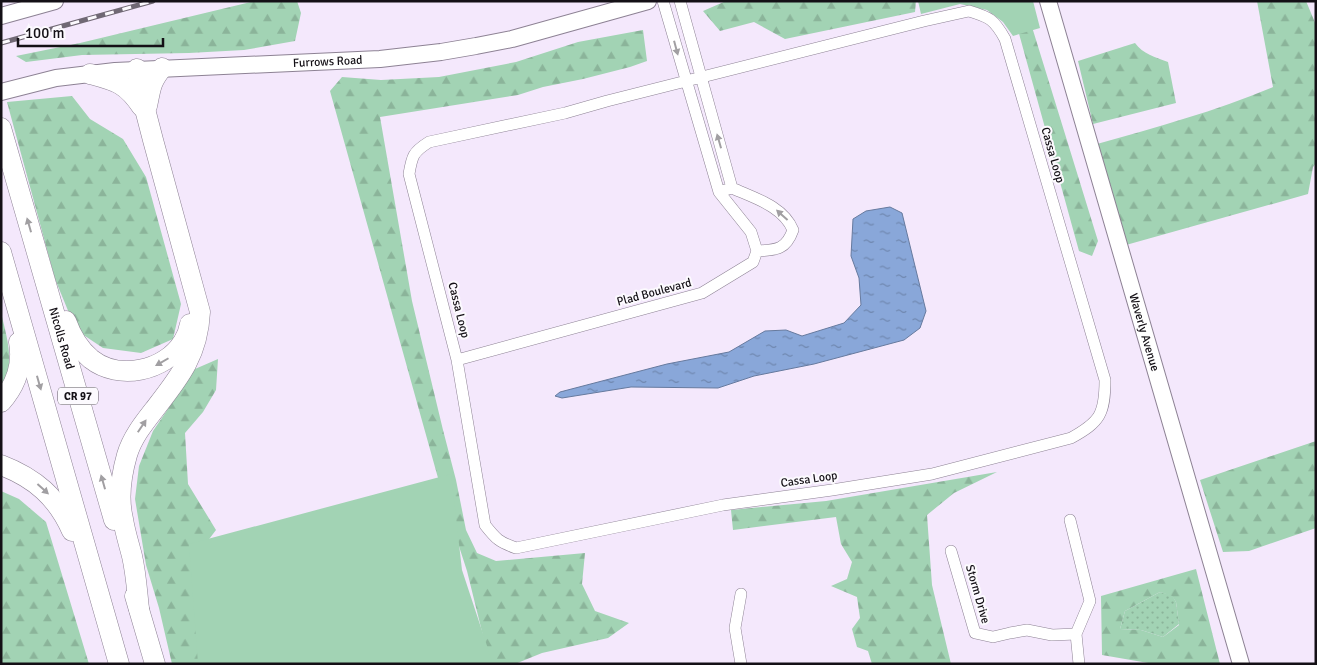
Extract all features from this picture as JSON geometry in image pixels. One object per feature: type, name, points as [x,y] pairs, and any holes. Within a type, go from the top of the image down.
[{"type":"highway","points":[[146,113],[152,84],[162,68]]},
{"type":"highway","points":[[137,69],[140,90],[200,312],[197,336],[192,353],[178,379],[133,439],[127,454],[121,482],[121,508],[132,557],[139,609]]},
{"type":"highway","points":[[90,74],[121,84],[132,93],[146,113]]},
{"type":"highway","name":"Nicolls Road","points":[[1,128],[155,664]]},
{"type":"highway","name":"CR 97","points":[[1,252],[119,664]]},
{"type":"highway","points":[[40,263],[70,332],[77,343],[92,360],[113,369],[136,371],[146,369],[163,362],[171,356],[184,341],[188,332],[193,313],[194,289]]},
{"type":"highway","points":[[1,402],[16,381],[21,357],[7,271]]},
{"type":"highway","points":[[1,464],[27,476],[54,500],[62,510],[72,531],[83,566],[110,633]]},
{"type":"street","points":[[1,16],[55,1]]},
{"type":"street","name":"Furrows Road","points":[[1,92],[56,78],[137,69],[380,59],[441,52],[512,39],[648,1]]},
{"type":"street","points":[[664,1],[719,192],[751,232],[757,251],[780,249],[790,238],[793,230],[790,222],[771,205],[732,188],[719,192]]},
{"type":"street","points":[[680,1],[732,188]]},
{"type":"street","name":"Waverly Avenue","points":[[1048,1],[1241,664]]},
{"type":"street","name":"Cassa Loop","points":[[968,11],[988,17],[999,27],[1005,39],[1105,380],[1103,406],[1098,418],[1083,431],[1071,438],[932,474],[723,506],[516,548],[502,544],[485,525],[457,360],[409,174],[412,159],[418,148],[429,142],[565,113],[701,77],[968,11]]},
{"type":"street","name":"Plad Boulevard","points":[[457,360],[702,293],[753,262],[757,251]]},
{"type":"street","points":[[1070,520],[1090,601],[1076,634],[1079,664]]},
{"type":"street","name":"Storm Drive","points":[[951,551],[975,633],[993,637],[1027,630],[1052,635],[1076,634]]},
{"type":"street","points":[[740,594],[735,628],[741,664]]},
{"type":"green space","points":[[255,1],[297,1],[301,13],[295,41],[244,50],[82,55],[26,62],[16,56],[80,43]]},
{"type":"green space","points":[[726,1],[916,1],[915,12],[785,39],[754,22],[720,31],[703,11]]},
{"type":"green space","points":[[918,1],[1033,1],[1040,28],[1013,36],[1003,22],[987,10],[960,4],[921,14]]},
{"type":"green space","points":[[1010,1],[1024,1],[1098,241],[1092,256],[1079,251]]},
{"type":"green space","points":[[1257,1],[1306,1],[1316,25],[1316,163],[1313,167],[1308,194],[1126,245],[1097,144],[1208,111],[1273,87]]},
{"type":"green space","points":[[643,30],[647,61],[630,67],[543,87],[518,95],[380,117],[412,301],[456,480],[466,530],[477,553],[496,561],[585,553],[582,584],[595,611],[629,623],[608,638],[542,653],[515,664],[490,664],[467,571],[445,503],[330,91],[342,77],[381,80],[439,77],[516,62],[578,42]]},
{"type":"green space","points":[[1135,43],[1146,53],[1168,62],[1176,103],[1093,124],[1078,61]]},
{"type":"green space","points":[[72,96],[90,119],[123,139],[146,177],[181,304],[173,339],[141,353],[103,348],[76,330],[55,279],[7,102]]},
{"type":"green space","points":[[1,313],[9,351],[9,361],[6,379],[1,386]]},
{"type":"green space","points":[[218,359],[216,390],[203,412],[185,433],[188,484],[216,530],[194,559],[205,664],[172,664],[159,608],[146,565],[135,499],[139,466],[153,431],[195,369]]},
{"type":"green space","points":[[1316,441],[1316,528],[1249,551],[1223,552],[1200,480]]},
{"type":"green space","points":[[997,472],[954,493],[927,515],[932,585],[951,664],[872,664],[868,651],[857,647],[852,629],[860,618],[857,597],[831,586],[847,579],[852,562],[841,544],[836,517],[733,530],[731,510],[826,501]]},
{"type":"green space","points":[[451,474],[462,570],[493,664],[198,664],[189,544]]},
{"type":"green space","points":[[1,491],[19,499],[46,522],[89,664],[1,664]]},
{"type":"green space","points":[[1196,569],[1220,664],[1154,664],[1102,655],[1101,596]],"holes":[[[1160,592],[1172,596],[1176,602],[1179,625],[1163,637],[1141,630],[1120,629],[1125,611]]]},
{"type":"green space","points":[[1160,592],[1172,595],[1176,602],[1179,624],[1163,637],[1141,630],[1120,629],[1125,611]]},
{"type":"water","points":[[890,207],[902,213],[926,311],[920,328],[904,340],[814,364],[754,376],[718,388],[631,387],[562,398],[555,396],[560,392],[667,364],[729,352],[765,331],[786,330],[802,336],[844,323],[861,305],[859,278],[851,256],[853,219],[866,211]]},
{"type":"railway","points":[[1,43],[153,1]]}]
